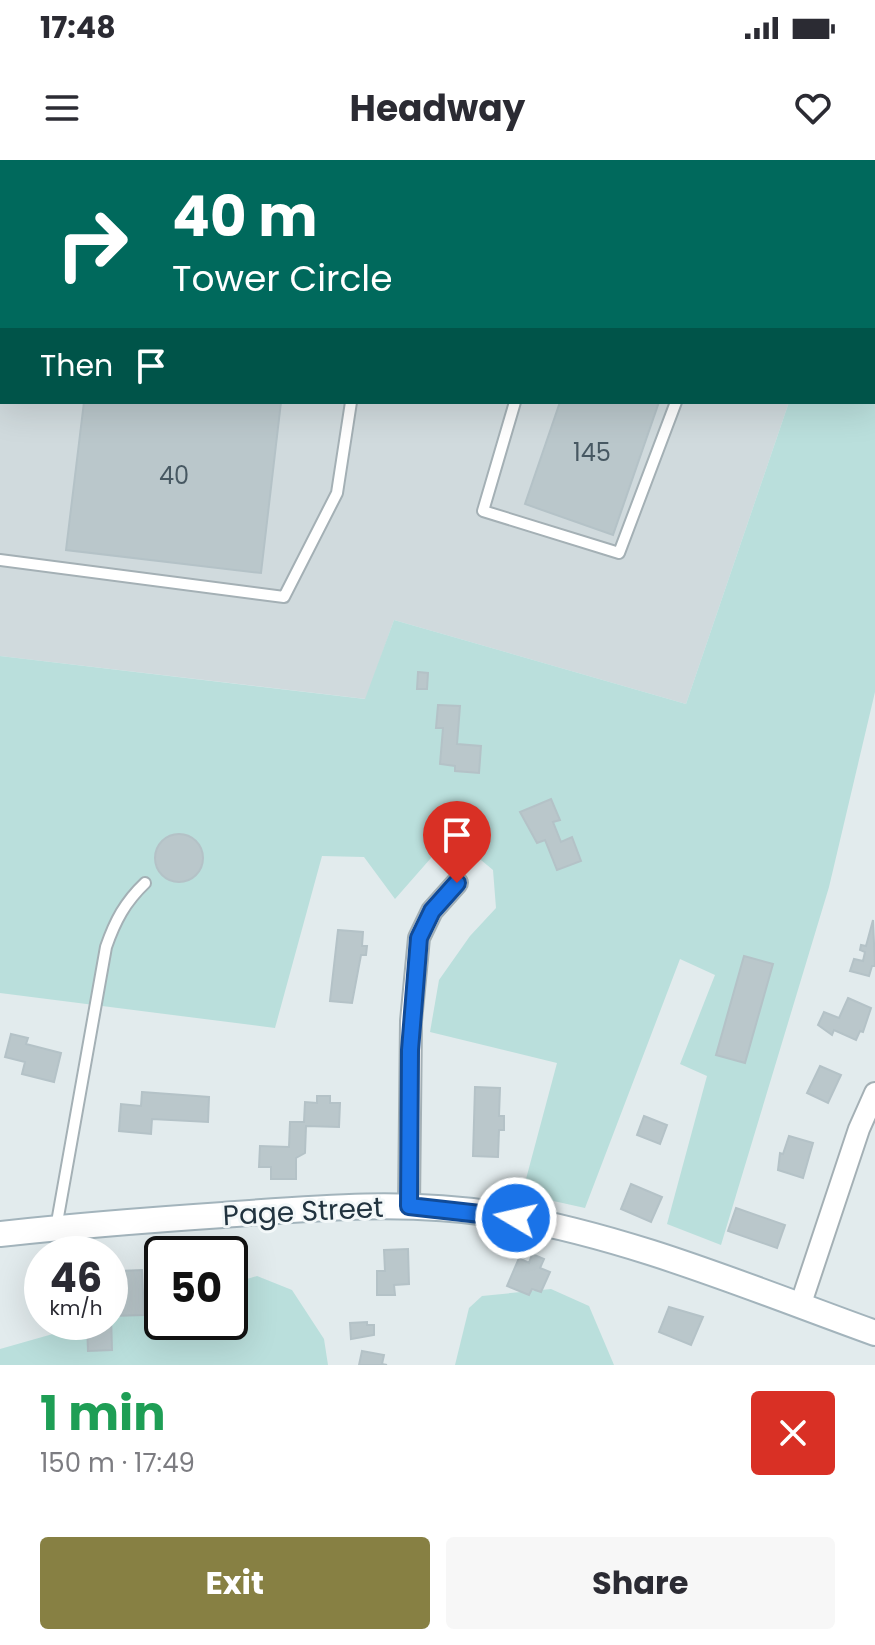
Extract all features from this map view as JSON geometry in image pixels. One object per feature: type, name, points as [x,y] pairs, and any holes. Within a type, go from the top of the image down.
[{"type":"main road","name":"Page Street","points":[[0,1234],[332,1207],[409,1206],[492,1214],[586,1234],[875,1333]]},
{"type":"street","points":[[409,1206],[410,1050],[419,938],[432,911],[457,883]]},
{"type":"street","points":[[800,1306],[859,1129],[875,1093]]},
{"type":"lane","points":[[0,560],[284,597],[337,493],[351,404]]},
{"type":"lane","points":[[514,404],[483,511],[619,553],[675,404]]},
{"type":"lane","points":[[56,1228],[106,947],[117,917],[128,899],[145,883]]},
{"type":"shaded area","points":[[0,404],[788,404],[686,704],[394,620],[366,699],[0,656]]},
{"type":"green space","points":[[788,404],[875,404],[875,692],[829,887],[721,1245],[667,1224],[707,1076],[680,1064],[715,975],[680,959],[585,1208],[522,1194],[557,1063],[430,1032],[439,980],[470,936],[496,908],[493,870],[463,845],[438,850],[395,899],[364,857],[322,856],[275,1028],[0,993],[0,656],[365,699],[394,620],[686,704]]},
{"type":"green space","points":[[257,1276],[292,1290],[324,1339],[328,1365],[0,1365],[0,1349],[32,1340],[128,1340],[128,1313],[144,1308],[144,1340],[248,1340],[248,1279]]},
{"type":"green space","points":[[551,1289],[589,1306],[614,1365],[455,1365],[469,1308],[482,1296]]},
{"type":"building","points":[[84,404],[281,404],[261,573],[66,550]]},
{"type":"building","points":[[559,404],[658,404],[613,535],[525,504]]},
{"type":"building","points":[[418,672],[428,673],[427,689],[417,689]]},
{"type":"building","points":[[438,705],[460,706],[457,744],[481,746],[479,773],[455,771],[455,766],[440,764],[443,728],[436,728]]},
{"type":"building","points":[[551,799],[560,820],[553,822],[561,842],[572,837],[581,861],[557,870],[545,840],[537,843],[520,812]]},
{"type":"building","points":[[179,834],[196,841],[203,858],[196,875],[179,882],[162,875],[155,858],[162,841]]},
{"type":"building","points":[[873,920],[875,966],[872,966],[869,976],[850,971],[854,959],[863,961],[865,952],[860,950],[861,945],[866,946]]},
{"type":"building","points":[[338,930],[363,932],[362,946],[367,946],[366,955],[361,955],[352,1003],[330,1001]]},
{"type":"building","points":[[744,956],[773,964],[745,1063],[716,1055]]},
{"type":"building","points":[[848,998],[871,1008],[863,1032],[860,1031],[856,1040],[834,1030],[832,1035],[818,1025],[824,1012],[839,1018]]},
{"type":"building","points":[[11,1034],[28,1038],[26,1044],[61,1053],[54,1082],[22,1074],[25,1062],[5,1057]]},
{"type":"building","points":[[820,1066],[841,1075],[828,1103],[807,1093]]},
{"type":"building","points":[[475,1087],[500,1088],[499,1116],[504,1116],[504,1130],[499,1130],[498,1157],[473,1156]]},
{"type":"building","points":[[142,1092],[209,1097],[208,1122],[152,1119],[151,1134],[119,1131],[121,1104],[141,1106]]},
{"type":"building","points":[[317,1096],[330,1096],[330,1103],[340,1103],[339,1127],[306,1126],[305,1153],[296,1158],[296,1179],[271,1179],[271,1167],[259,1167],[260,1146],[289,1147],[290,1122],[304,1122],[305,1102],[317,1103]]},
{"type":"building","points":[[644,1116],[667,1125],[660,1144],[637,1135]]},
{"type":"building","points":[[789,1136],[813,1143],[803,1178],[778,1170],[780,1153],[783,1154]]},
{"type":"building","points":[[631,1184],[662,1197],[651,1222],[621,1209]]},
{"type":"building","points":[[736,1208],[785,1225],[777,1248],[728,1231]]},
{"type":"building","points":[[408,1249],[409,1284],[394,1285],[395,1295],[377,1295],[377,1271],[385,1271],[384,1250]]},
{"type":"building","points":[[532,1254],[544,1259],[540,1268],[550,1272],[541,1292],[532,1289],[529,1295],[507,1286],[519,1258],[529,1263]]},
{"type":"building","points":[[142,1270],[144,1315],[128,1315],[128,1271]]},
{"type":"building","points":[[669,1307],[703,1317],[691,1345],[659,1332]]},
{"type":"building","points":[[367,1322],[367,1325],[374,1325],[374,1335],[351,1339],[350,1323]]},
{"type":"building","points":[[88,1340],[112,1340],[112,1350],[88,1351]]},
{"type":"building","points":[[362,1351],[384,1355],[382,1364],[387,1365],[359,1365]]},
{"type":"route","points":[[457,883],[432,911],[419,938],[411,1021],[409,1206],[516,1218]]}]
